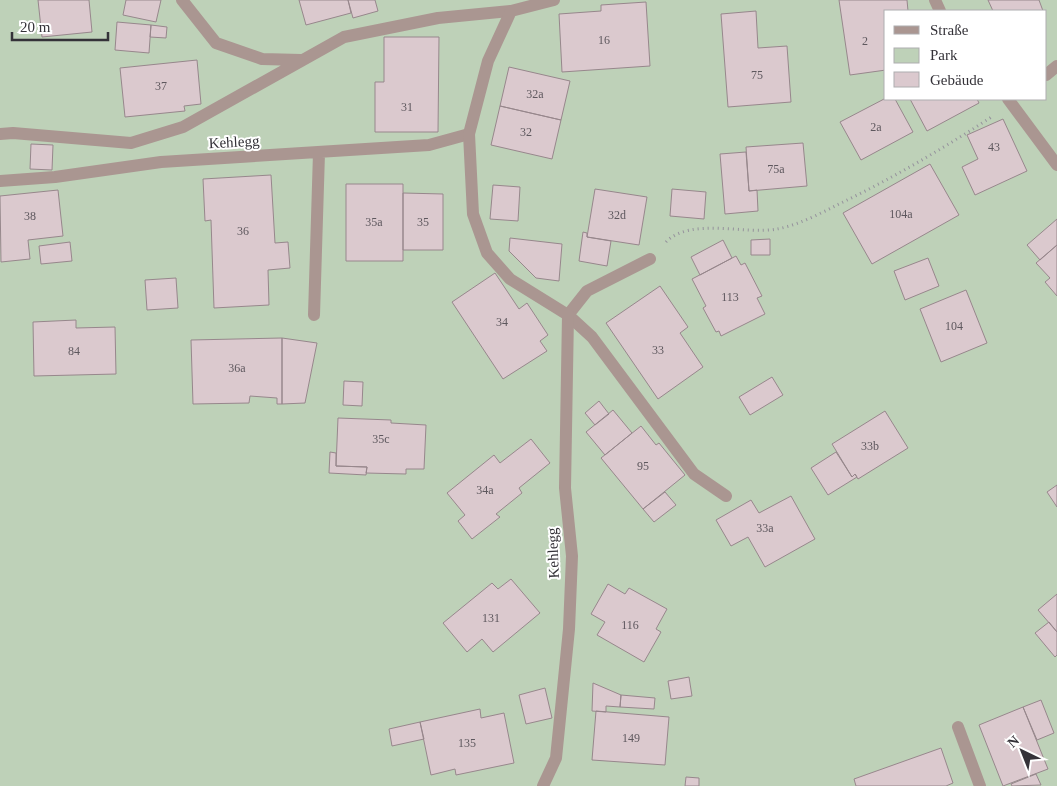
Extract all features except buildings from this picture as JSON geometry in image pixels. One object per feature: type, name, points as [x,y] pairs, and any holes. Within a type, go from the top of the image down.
[{"type":"street","points":[[182,0],[216,43],[262,59],[303,60]]},
{"type":"street","points":[[500,0],[511,11],[488,61],[469,134],[473,214],[487,253],[510,279],[568,315],[592,337],[694,474],[726,496]]},
{"type":"street","name":"Kehlegg","points":[[0,134],[13,132],[131,143],[183,127],[344,37],[438,18],[511,11],[554,0]]},
{"type":"street","points":[[1047,74],[1057,66]]},
{"type":"street","points":[[1013,100],[1057,165]]},
{"type":"street","name":"Kehlegg","points":[[0,181],[54,177],[161,162],[429,145],[469,134]]},
{"type":"street","points":[[314,315],[319,153]]},
{"type":"street","points":[[568,315],[587,291],[650,259]]},
{"type":"street","name":"Kehlegg","points":[[543,786],[556,758],[569,629],[572,556],[565,488],[568,315]]},
{"type":"street","points":[[958,727],[980,786]]},
{"type":"path","points":[[650,259],[672,236],[701,229],[777,229],[812,217],[860,194],[934,152],[1013,100]]},
{"type":"green space","points":[[0,0],[1057,0],[1057,786],[0,786]]}]
